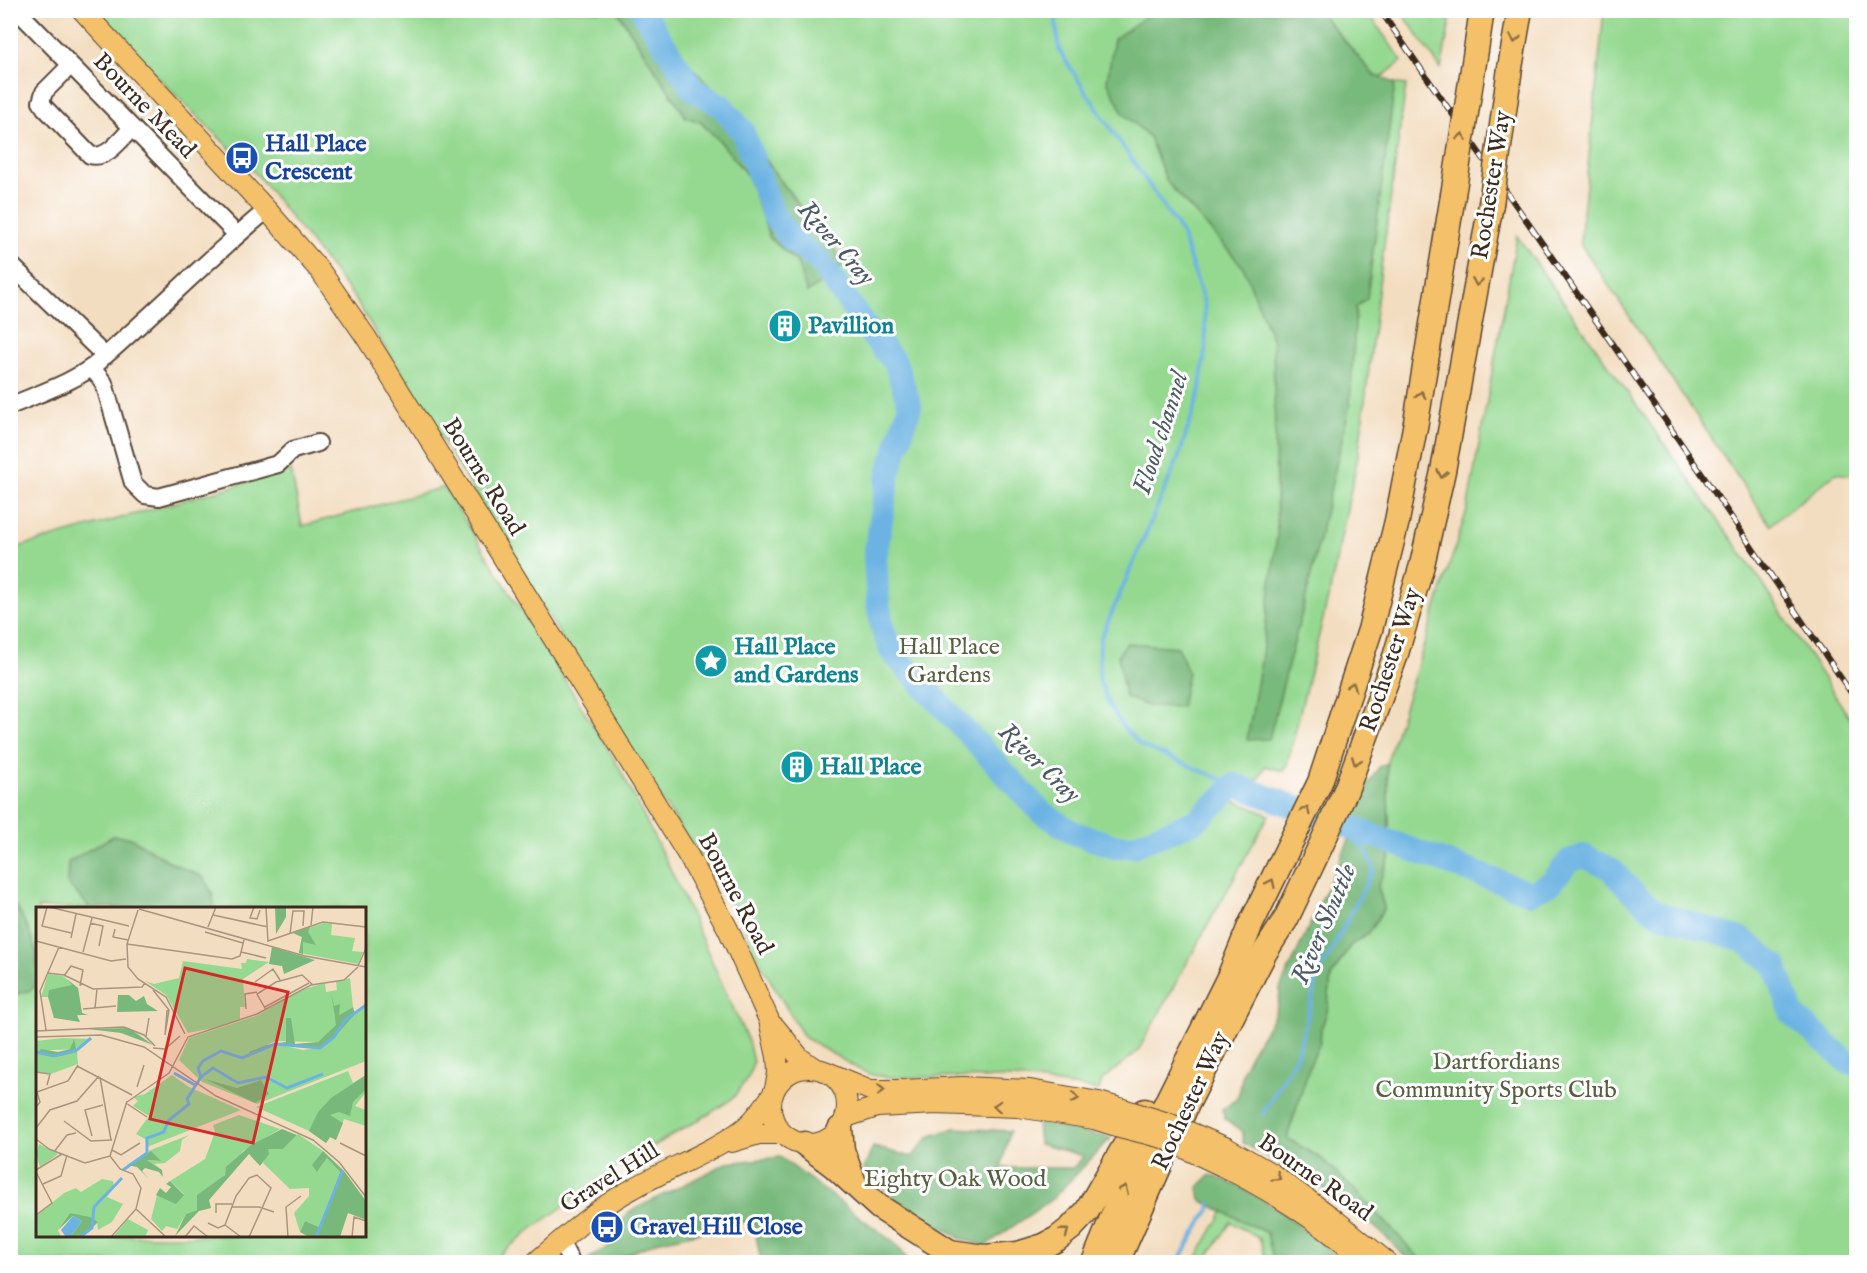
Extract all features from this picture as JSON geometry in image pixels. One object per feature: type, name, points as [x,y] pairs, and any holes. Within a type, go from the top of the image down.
[{"type":"highway","name":"Rochester Way","points":[[1094,1263],[1125,1186],[1230,975],[1250,926],[1320,782],[1370,630],[1397,521],[1416,422],[1482,10]]},
{"type":"highway","name":"Rochester Way","points":[[1117,1263],[1187,1104],[1265,952],[1286,919],[1322,843],[1346,790],[1395,657],[1422,565],[1443,471],[1491,204],[1520,10]]},
{"type":"highway","points":[[1136,1263],[1167,1180],[1275,956],[1286,919]]},
{"type":"highway","points":[[805,1144],[834,1166],[879,1207],[958,1257],[1018,1254],[1044,1246],[1071,1228],[1087,1211],[1142,1116],[1216,976],[1250,926]]},
{"type":"highway","points":[[843,1123],[842,1150],[856,1188]]},
{"type":"main road","name":"Bourne Road","points":[[82,10],[267,210],[321,273],[366,337],[689,857],[728,929],[769,1020],[777,1057],[778,1073],[774,1092]]},
{"type":"main road","name":"Bourne Road","points":[[769,1020],[800,1058],[820,1070],[870,1090],[963,1087],[1030,1090],[1099,1102],[1118,1117]]},
{"type":"main road","points":[[801,1068],[820,1070],[836,1078],[842,1086],[848,1107],[843,1123],[824,1141],[815,1144],[796,1142],[783,1134],[772,1116],[774,1092],[779,1082],[801,1068]]},
{"type":"main road","name":"Gravel Hill","points":[[536,1263],[615,1199],[717,1146],[744,1129],[774,1092]]},
{"type":"main road","name":"Bourne Road","points":[[843,1123],[877,1107],[936,1104],[1018,1107],[1094,1119],[1118,1117],[1168,1123],[1224,1157],[1265,1188],[1318,1223],[1364,1263]]},
{"type":"main road","name":"Gravel Hill","points":[[717,1146],[759,1134],[783,1134]]},
{"type":"main road","name":"Bourne Road","points":[[1224,1157],[1271,1173],[1333,1218],[1387,1263]]},
{"type":"street","name":"Bourne Mead","points":[[17,10],[237,235]]},
{"type":"street","points":[[70,66],[44,92],[41,102],[83,147],[94,157],[104,155],[132,128]]},
{"type":"street","points":[[10,406],[92,368],[267,210]]},
{"type":"street","points":[[10,264],[105,356]]},
{"type":"street","points":[[92,368],[104,383],[133,483],[145,495],[159,497],[278,464],[293,450],[318,443]]},
{"type":"street","points":[[560,1242],[571,1263]]},
{"type":"green space","name":"Hall Place Gardens","points":[[94,11],[617,11],[686,117],[700,122],[719,140],[747,175],[770,238],[797,262],[843,259],[820,233],[772,169],[728,104],[683,58],[653,11],[1314,11],[1375,81],[1406,85],[1359,451],[1331,586],[1286,769],[1284,768],[1283,771],[1265,766],[1259,778],[1232,800],[1269,815],[1138,1051],[1102,1080],[1099,1090],[1016,1078],[872,1075],[804,1037],[756,956],[739,915],[635,760],[460,468],[353,296],[258,176],[128,48]]},
{"type":"green space","points":[[617,11],[653,11],[683,58],[728,104],[772,169],[843,260],[842,267],[807,293],[797,262],[770,238],[747,175],[719,140],[700,122],[686,117]]},
{"type":"green space","points":[[1154,11],[1319,11],[1374,75],[1395,83],[1367,298],[1356,307],[1350,404],[1307,593],[1269,739],[1247,740],[1261,662],[1277,535],[1273,341],[1243,267],[1167,182],[1149,137],[1123,113],[1107,81],[1114,39]]},
{"type":"green space","points":[[1319,11],[1367,11],[1402,61],[1378,80]]},
{"type":"green space","points":[[1401,11],[1452,11],[1441,69]]},
{"type":"green space","points":[[1604,11],[1856,11],[1856,476],[1836,473],[1770,525],[1580,243]]},
{"type":"green space","name":"Dartfordians Community Sports Club","points":[[1517,236],[1759,578],[1856,728],[1856,1262],[1418,1262],[1287,1138],[1310,1065],[1320,1042],[1321,1029],[1327,1012],[1331,977],[1350,946],[1369,932],[1384,908],[1378,886],[1390,856],[1387,761],[1467,510]]},
{"type":"green space","points":[[291,470],[302,526],[444,487],[619,767],[673,875],[748,1041],[753,1062],[749,1076],[733,1098],[629,1160],[529,1231],[493,1262],[11,1262],[11,549]]},
{"type":"green space","points":[[1127,643],[1178,647],[1188,672],[1181,707],[1148,706],[1125,697],[1118,655]]},
{"type":"green space","points":[[1387,763],[1390,856],[1378,886],[1384,908],[1369,932],[1350,946],[1331,977],[1327,1012],[1321,1029],[1320,1042],[1310,1065],[1287,1138],[1322,1159],[1361,1196],[1423,1262],[1410,1262],[1384,1235],[1351,1208],[1298,1174],[1243,1143],[1243,1132],[1225,1119],[1222,1109],[1233,1102],[1239,1093],[1245,1065],[1272,1020],[1280,989],[1355,827],[1351,819],[1353,804],[1379,767]]},
{"type":"green space","points":[[113,836],[129,837],[172,863],[203,877],[213,895],[214,907],[89,907],[67,883],[68,862]]},
{"type":"green space","points":[[11,906],[16,906],[29,930],[36,951],[36,986],[29,991],[11,995]]},
{"type":"green space","name":"Eighty Oak Wood","points":[[1037,1123],[1111,1138],[1052,1199],[985,1246],[961,1239],[896,1200],[864,1169],[873,1147],[912,1157],[929,1137],[954,1128],[1010,1131],[1001,1168],[1073,1168],[1084,1156],[1039,1144]]},
{"type":"green space","name":"Eighty Oak Wood","points":[[780,1157],[897,1245],[909,1262],[761,1262],[753,1220],[656,1242],[610,1262],[590,1262],[588,1259],[611,1246],[627,1213],[727,1163]]},
{"type":"green space","points":[[1210,1175],[1246,1191],[1281,1212],[1343,1262],[1274,1262],[1267,1233],[1200,1200],[1198,1187]]},
{"type":"green space","points":[[1224,1210],[1267,1233],[1274,1262],[1266,1262],[1260,1239],[1231,1222],[1204,1262],[1194,1262]]},
{"type":"waterway","name":"River Cray","points":[[642,10],[693,89],[722,106],[743,132],[774,216],[791,239],[819,261],[874,338],[895,362],[910,406],[889,472],[875,557],[878,604],[883,630],[891,651],[1041,812],[1074,833],[1114,846],[1133,846],[1196,821],[1235,785],[1530,893],[1551,883],[1569,861],[1584,856],[1611,869],[1631,891],[1657,913],[1743,940],[1775,965],[1792,1014],[1847,1062],[1856,1064]]},
{"type":"waterway","name":"Flood channel","points":[[1057,10],[1059,50],[1181,232],[1204,302],[1206,345],[1199,394],[1178,459],[1100,640],[1099,679],[1110,707],[1123,727],[1142,746],[1235,785]]},
{"type":"waterway","name":"River Shuttle","points":[[1263,1114],[1297,1055],[1319,974],[1374,869],[1366,850],[1339,824]]},
{"type":"waterway","name":"River Shuttle","points":[[1178,1262],[1211,1204]]},
{"type":"railway","points":[[1380,10],[1663,417],[1856,700]]},
{"type":"place","name":"Hall Place Crescent","points":[[242,158]]},
{"type":"place","name":"Pavillion","points":[[785,326]]},
{"type":"place","name":"Hall Place and Gardens","points":[[711,661]]},
{"type":"place","name":"Hall Place","points":[[797,767]]},
{"type":"place","name":"Gravel Hill Close","points":[[607,1227]]}]
